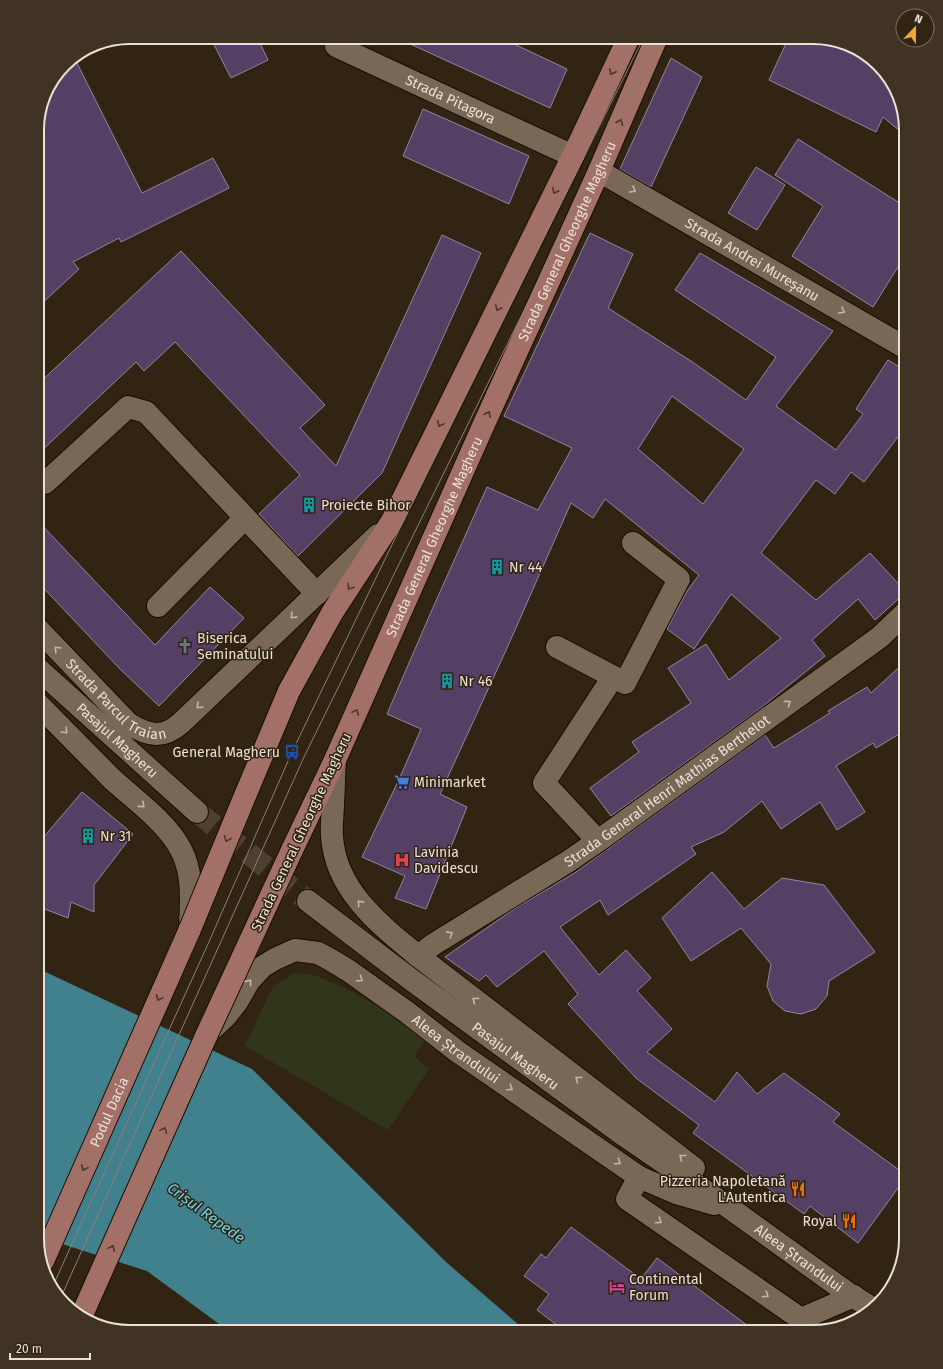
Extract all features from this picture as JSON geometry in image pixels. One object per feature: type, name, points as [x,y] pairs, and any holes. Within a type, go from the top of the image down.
[{"type":"main road","name":"Strada General Gheorghe Magheru","points":[[175,963],[288,691],[332,613],[392,521],[573,156],[626,44]]},
{"type":"main road","name":"Strada General Gheorghe Magheru","points":[[207,1034],[335,760],[484,424],[599,171],[654,44]]},
{"type":"main road","name":"Podul Dacia","points":[[46,1255],[175,963]]},
{"type":"main road","points":[[83,1312],[207,1034]]},
{"type":"street","name":"Strada Pitagora","points":[[337,44],[336,46],[573,156]]},
{"type":"street","name":"Strada Andrei Mureșanu","points":[[599,171],[899,344]]},
{"type":"street","points":[[45,483],[128,407],[146,412],[317,594]]},
{"type":"street","points":[[158,606],[246,518]]},
{"type":"street","name":"Strada Parcul Traian","points":[[44,635],[129,724],[137,729],[159,735],[177,727],[392,521]]},
{"type":"street","points":[[557,647],[625,683],[679,579],[633,543]]},
{"type":"street","name":"Strada General Henri Mathias Berthelot","points":[[418,956],[434,944],[569,861],[598,841],[880,637],[899,619]]},
{"type":"street","name":"Pasajul Magheru","points":[[44,674],[197,812]]},
{"type":"street","points":[[598,841],[544,783],[612,677]]},
{"type":"street","points":[[44,710],[113,779],[149,811],[180,848],[189,872],[191,902],[190,929]]},
{"type":"street","name":"Aleea Ștrandului","points":[[335,760],[331,827],[332,846],[339,868],[346,883],[355,897],[370,914],[387,931],[418,956],[709,1180],[727,1206],[863,1302]]},
{"type":"street","name":"Pasajul Magheru","points":[[308,901],[409,978],[625,1136],[727,1206]]},
{"type":"street","name":"Aleea Ștrandului","points":[[207,1034],[226,1016],[237,1002],[248,981],[262,967],[295,950],[318,953],[349,971],[408,1013],[458,1052],[639,1177],[676,1193],[727,1206]]},
{"type":"street","points":[[639,1177],[627,1199],[801,1319],[863,1302]]},
{"type":"green space","points":[[295,973],[316,976],[348,989],[388,1013],[426,1040],[414,1056],[429,1069],[388,1130],[245,1046],[273,986]]},
{"type":"water","name":"Crișul Repede","points":[[44,971],[252,1069],[446,1262],[519,1325],[220,1325],[147,1271],[44,1238]]},
{"type":"building","points":[[214,44],[260,44],[268,60],[231,78]]},
{"type":"building","points":[[410,44],[514,44],[567,69],[550,108]]},
{"type":"building","points":[[786,44],[819,44],[841,49],[861,58],[881,77],[888,87],[896,107],[899,130],[883,117],[876,132],[769,80]]},
{"type":"building","points":[[671,58],[702,77],[651,187],[620,169]]},
{"type":"building","points":[[77,62],[142,193],[213,158],[229,188],[121,242],[119,238],[73,262],[79,269],[44,302],[44,124],[47,107],[55,87],[62,77]]},
{"type":"building","points":[[423,109],[529,156],[509,204],[403,156]]},
{"type":"building","points":[[798,139],[899,203],[899,265],[873,307],[792,256],[823,206],[775,175]]},
{"type":"building","points":[[756,167],[785,185],[757,230],[728,213]]},
{"type":"building","points":[[590,233],[633,254],[608,308],[694,363],[746,400],[776,357],[675,290],[700,253],[833,331],[776,406],[836,450],[863,414],[856,409],[888,360],[899,367],[899,435],[864,482],[851,472],[835,494],[816,480],[761,553],[816,600],[870,553],[899,584],[899,598],[875,620],[858,599],[812,640],[825,656],[757,711],[611,816],[590,788],[639,752],[632,742],[691,703],[668,668],[706,644],[729,680],[781,638],[731,594],[694,649],[667,629],[687,591],[699,575],[605,499],[593,518],[571,503],[440,794],[467,807],[426,909],[395,898],[405,876],[362,857],[421,729],[387,714],[487,487],[538,510],[572,448],[504,416]],"holes":[[[672,396],[744,449],[703,504],[638,449]]]},
{"type":"building","points":[[442,235],[481,253],[382,473],[298,556],[259,514],[300,475],[175,342],[144,371],[136,362],[44,448],[44,378],[181,251],[325,405],[300,428],[336,466]]},
{"type":"building","points":[[44,527],[155,645],[210,587],[244,618],[159,706],[119,668],[44,588]]},
{"type":"building","points":[[899,667],[899,734],[876,748],[873,743],[836,766],[865,812],[837,830],[820,802],[781,829],[762,801],[724,832],[691,847],[696,854],[608,915],[600,900],[560,927],[599,975],[626,950],[651,978],[637,991],[672,1029],[647,1052],[715,1102],[737,1072],[757,1094],[784,1073],[840,1114],[833,1122],[899,1170],[899,1187],[858,1243],[810,1206],[804,1214],[693,1133],[699,1125],[636,1078],[568,1004],[578,994],[544,951],[497,987],[486,975],[479,981],[445,957],[514,909],[576,872],[765,735],[774,748],[830,713],[828,711],[867,687],[871,693]]},
{"type":"building","name":"Nr 31","points":[[82,792],[133,834],[94,885],[94,912],[71,902],[68,918],[44,909],[44,837]]},
{"type":"building","points":[[712,872],[744,909],[782,878],[824,885],[875,952],[829,981],[827,996],[816,1009],[801,1014],[785,1011],[773,1001],[767,986],[771,964],[741,928],[691,961],[662,918]]},
{"type":"building","name":"Continental Forum","points":[[571,1227],[641,1279],[657,1258],[747,1325],[557,1325],[537,1310],[549,1294],[524,1276],[541,1254],[546,1258]]},
{"type":"tunnel","points":[[197,812],[308,901]]},
{"type":"tram line","points":[[55,1282],[208,944],[292,752],[441,443],[640,44]]},
{"type":"tram line","points":[[63,1293],[304,757],[654,44]]},
{"type":"place","name":"Proiecte Bihor","points":[[309,505]]},
{"type":"place","name":"Nr 44","points":[[497,567]]},
{"type":"place","name":"Biserica Seminatului","points":[[185,646]]},
{"type":"place","name":"Nr 46","points":[[447,681]]},
{"type":"place","name":"General Magheru","points":[[292,752]]},
{"type":"place","name":"Minimarket","points":[[402,782]]},
{"type":"place","name":"Nr 31","points":[[88,836]]},
{"type":"place","name":"Lavinia Davidescu","points":[[402,860]]},
{"type":"place","name":"Pizzeria Napoletană L'Autentica","points":[[798,1189]]},
{"type":"place","name":"Royal","points":[[849,1221]]},
{"type":"place","name":"Continental Forum","points":[[617,1287]]}]
